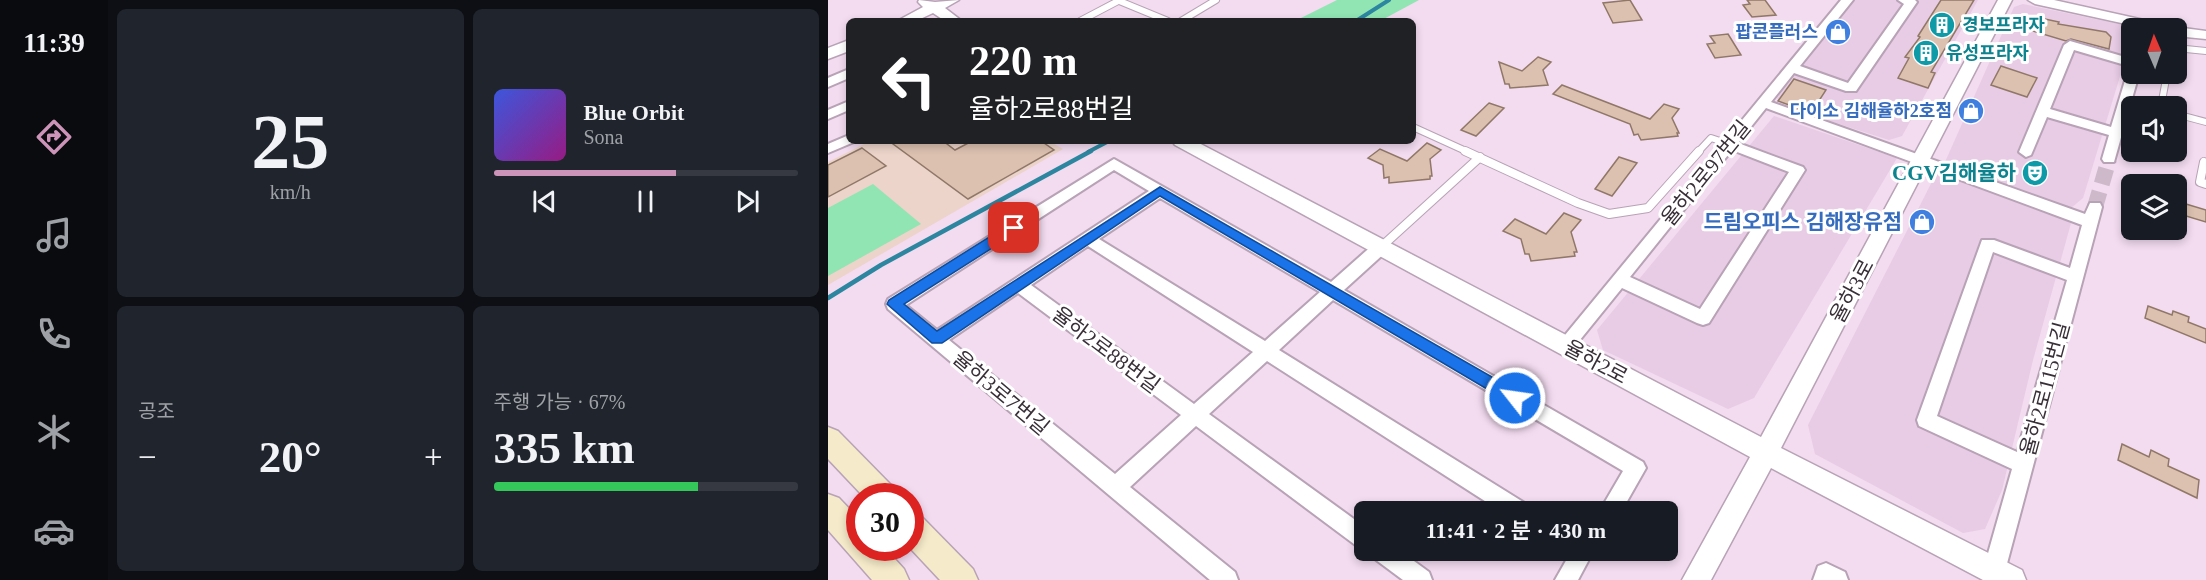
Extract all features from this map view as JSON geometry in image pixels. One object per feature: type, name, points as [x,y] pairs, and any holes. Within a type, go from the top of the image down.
[{"type":"main road","points":[[828,440],[869,483]]},
{"type":"main road","points":[[828,507],[846,527]]},
{"type":"main road","points":[[924,541],[962,580]]},
{"type":"main road","points":[[876,561],[893,580]]},
{"type":"street","points":[[907,18],[927,4],[952,0]]},
{"type":"street","name":"율하2로97번길","points":[[1565,346],[1847,0]]},
{"type":"street","points":[[1792,68],[1851,88],[1911,2],[1904,0]]},
{"type":"street","name":"율하3로","points":[[1696,580],[1766,453],[2006,0]]},
{"type":"street","points":[[2035,0],[2121,21]]},
{"type":"street","points":[[927,4],[951,18]]},
{"type":"street","points":[[2187,32],[2206,35]]},
{"type":"street","points":[[2026,152],[2070,45],[2121,60]]},
{"type":"street","points":[[828,54],[846,46]]},
{"type":"street","points":[[828,83],[846,74]]},
{"type":"street","points":[[2109,159],[2130,84]]},
{"type":"street","points":[[1763,103],[1921,160]]},
{"type":"street","points":[[828,115],[846,106]]},
{"type":"street","points":[[2043,111],[2116,134]]},
{"type":"street","points":[[828,149],[846,140]]},
{"type":"street","name":"율하2로","points":[[1187,144],[1766,453],[2003,576]]},
{"type":"street","points":[[1619,279],[1703,318],[1798,170],[1729,144]]},
{"type":"street","name":"율하2로115번길","points":[[1921,160],[2093,214],[2024,465],[2003,576]]},
{"type":"street","name":"율하3로7번길","points":[[1227,580],[894,304],[1114,164],[1636,468],[1616,501]]},
{"type":"street","points":[[937,339],[1160,191]]},
{"type":"street","points":[[1088,238],[1503,501]]},
{"type":"street","points":[[2024,465],[1926,420],[1988,244],[2076,277]]},
{"type":"street","points":[[1116,487],[1381,248]]},
{"type":"street","name":"율하2로88번길","points":[[1019,285],[1194,416]]},
{"type":"street","points":[[1194,416],[1354,532]]},
{"type":"street","points":[[1395,561],[1421,580]]},
{"type":"street","points":[[1566,580],[1578,561]]},
{"type":"street","points":[[1824,580],[1826,574],[1837,580]]},
{"type":"lane","points":[[1085,18],[1117,0],[1158,18]]},
{"type":"lane","points":[[1186,18],[1216,0]]},
{"type":"lane","points":[[2187,49],[2206,51]]},
{"type":"lane","points":[[2187,117],[2206,122]]},
{"type":"lane","points":[[1416,128],[1578,203],[1610,214],[1648,208],[1711,138],[1729,144]]},
{"type":"lane","points":[[1381,248],[1480,157]]},
{"type":"lane","points":[[2206,163],[2204,162],[2200,182],[2206,184]]},
{"type":"shaded area","points":[[1855,0],[1978,0],[1902,136],[1889,140],[1783,106],[1777,98]]},
{"type":"shaded area","points":[[2023,4],[2121,25],[2121,73],[2083,198],[2071,208],[1945,162],[2014,7]]},
{"type":"shaded area","points":[[1774,116],[1897,158],[1754,398],[1728,409],[1603,350],[1597,330]]},
{"type":"shaded area","points":[[864,144],[1054,144],[1063,149],[828,285],[828,162]]},
{"type":"shaded area","points":[[1937,172],[2066,218],[2071,223],[2033,360],[2002,490],[1985,529],[1963,533],[1815,454],[1808,425]]},
{"type":"green space","points":[[1337,0],[1419,0],[1386,18],[1301,18]]},
{"type":"green space","points":[[873,184],[921,224],[828,276],[828,208]]},
{"type":"building","points":[[1630,0],[1642,20],[1613,23],[1603,3]]},
{"type":"building","points":[[1747,0],[1765,0],[1776,15],[1752,17],[1743,5],[1750,4]]},
{"type":"building","points":[[1941,0],[1974,0],[1931,72],[1935,73],[1928,88],[1898,78],[1909,58],[1905,57],[1920,37],[1918,36]]},
{"type":"building","points":[[2031,16],[2059,22],[2058,24],[2106,32],[2111,37],[2109,49],[2071,39],[2066,41],[2016,26],[2021,17]]},
{"type":"building","points":[[1728,34],[1741,55],[1715,58],[1707,44],[1715,43],[1710,36]]},
{"type":"building","points":[[1538,57],[1551,62],[1543,70],[1548,85],[1510,88],[1509,84],[1505,84],[1499,62],[1522,71]]},
{"type":"building","points":[[2001,66],[2037,78],[2027,97],[1991,85]]},
{"type":"building","points":[[1794,79],[1826,90],[1811,113],[1778,101]]},
{"type":"building","points":[[1562,85],[1650,119],[1664,104],[1679,109],[1672,118],[1679,133],[1677,133],[1678,136],[1641,140],[1638,134],[1634,135],[1630,124],[1553,94]]},
{"type":"building","points":[[1489,103],[1504,108],[1476,136],[1461,130]]},
{"type":"building","points":[[1427,143],[1441,150],[1430,159],[1432,176],[1430,179],[1389,183],[1389,177],[1384,178],[1383,165],[1368,158],[1380,149],[1407,161]]},
{"type":"building","points":[[893,144],[947,144],[955,150],[966,144],[1045,144],[1054,150],[968,199]]},
{"type":"building","points":[[862,148],[886,166],[828,197],[828,165]]},
{"type":"building","points":[[1619,157],[1637,163],[1612,196],[1595,189]]},
{"type":"building","points":[[2187,204],[2206,210],[2206,222],[2187,216]]},
{"type":"building","points":[[1564,213],[1581,220],[1571,232],[1577,252],[1574,252],[1575,256],[1531,261],[1529,254],[1525,254],[1521,239],[1503,231],[1515,219],[1546,234]]},
{"type":"building","points":[[2148,306],[2172,315],[2173,311],[2189,317],[2188,322],[2206,329],[2206,343],[2145,318]]},
{"type":"building","points":[[2122,444],[2149,457],[2151,450],[2169,459],[2168,466],[2199,480],[2197,498],[2118,460]]},
{"type":"waterway","points":[[1361,18],[1389,0]]},
{"type":"waterway","points":[[1088,152],[1103,144]]},
{"type":"waterway","points":[[828,298],[881,265],[1091,151]]},
{"type":"tunnel","points":[[2095,207],[2109,159]]},
{"type":"place","name":"경보프라자","points":[[1942,25]]},
{"type":"place","name":"팝콘플러스","points":[[1838,32]]},
{"type":"place","name":"유성프라자","points":[[1926,53]]},
{"type":"place","name":"다이소 김해율하2호점","points":[[1971,111]]},
{"type":"place","name":"CGV김해율하","points":[[2035,173]]},
{"type":"place","name":"드림오피스 김해장유점","points":[[1922,222]]},
{"type":"route","points":[[1014,228],[894,304],[937,339],[1160,191],[1515,398]]}]
